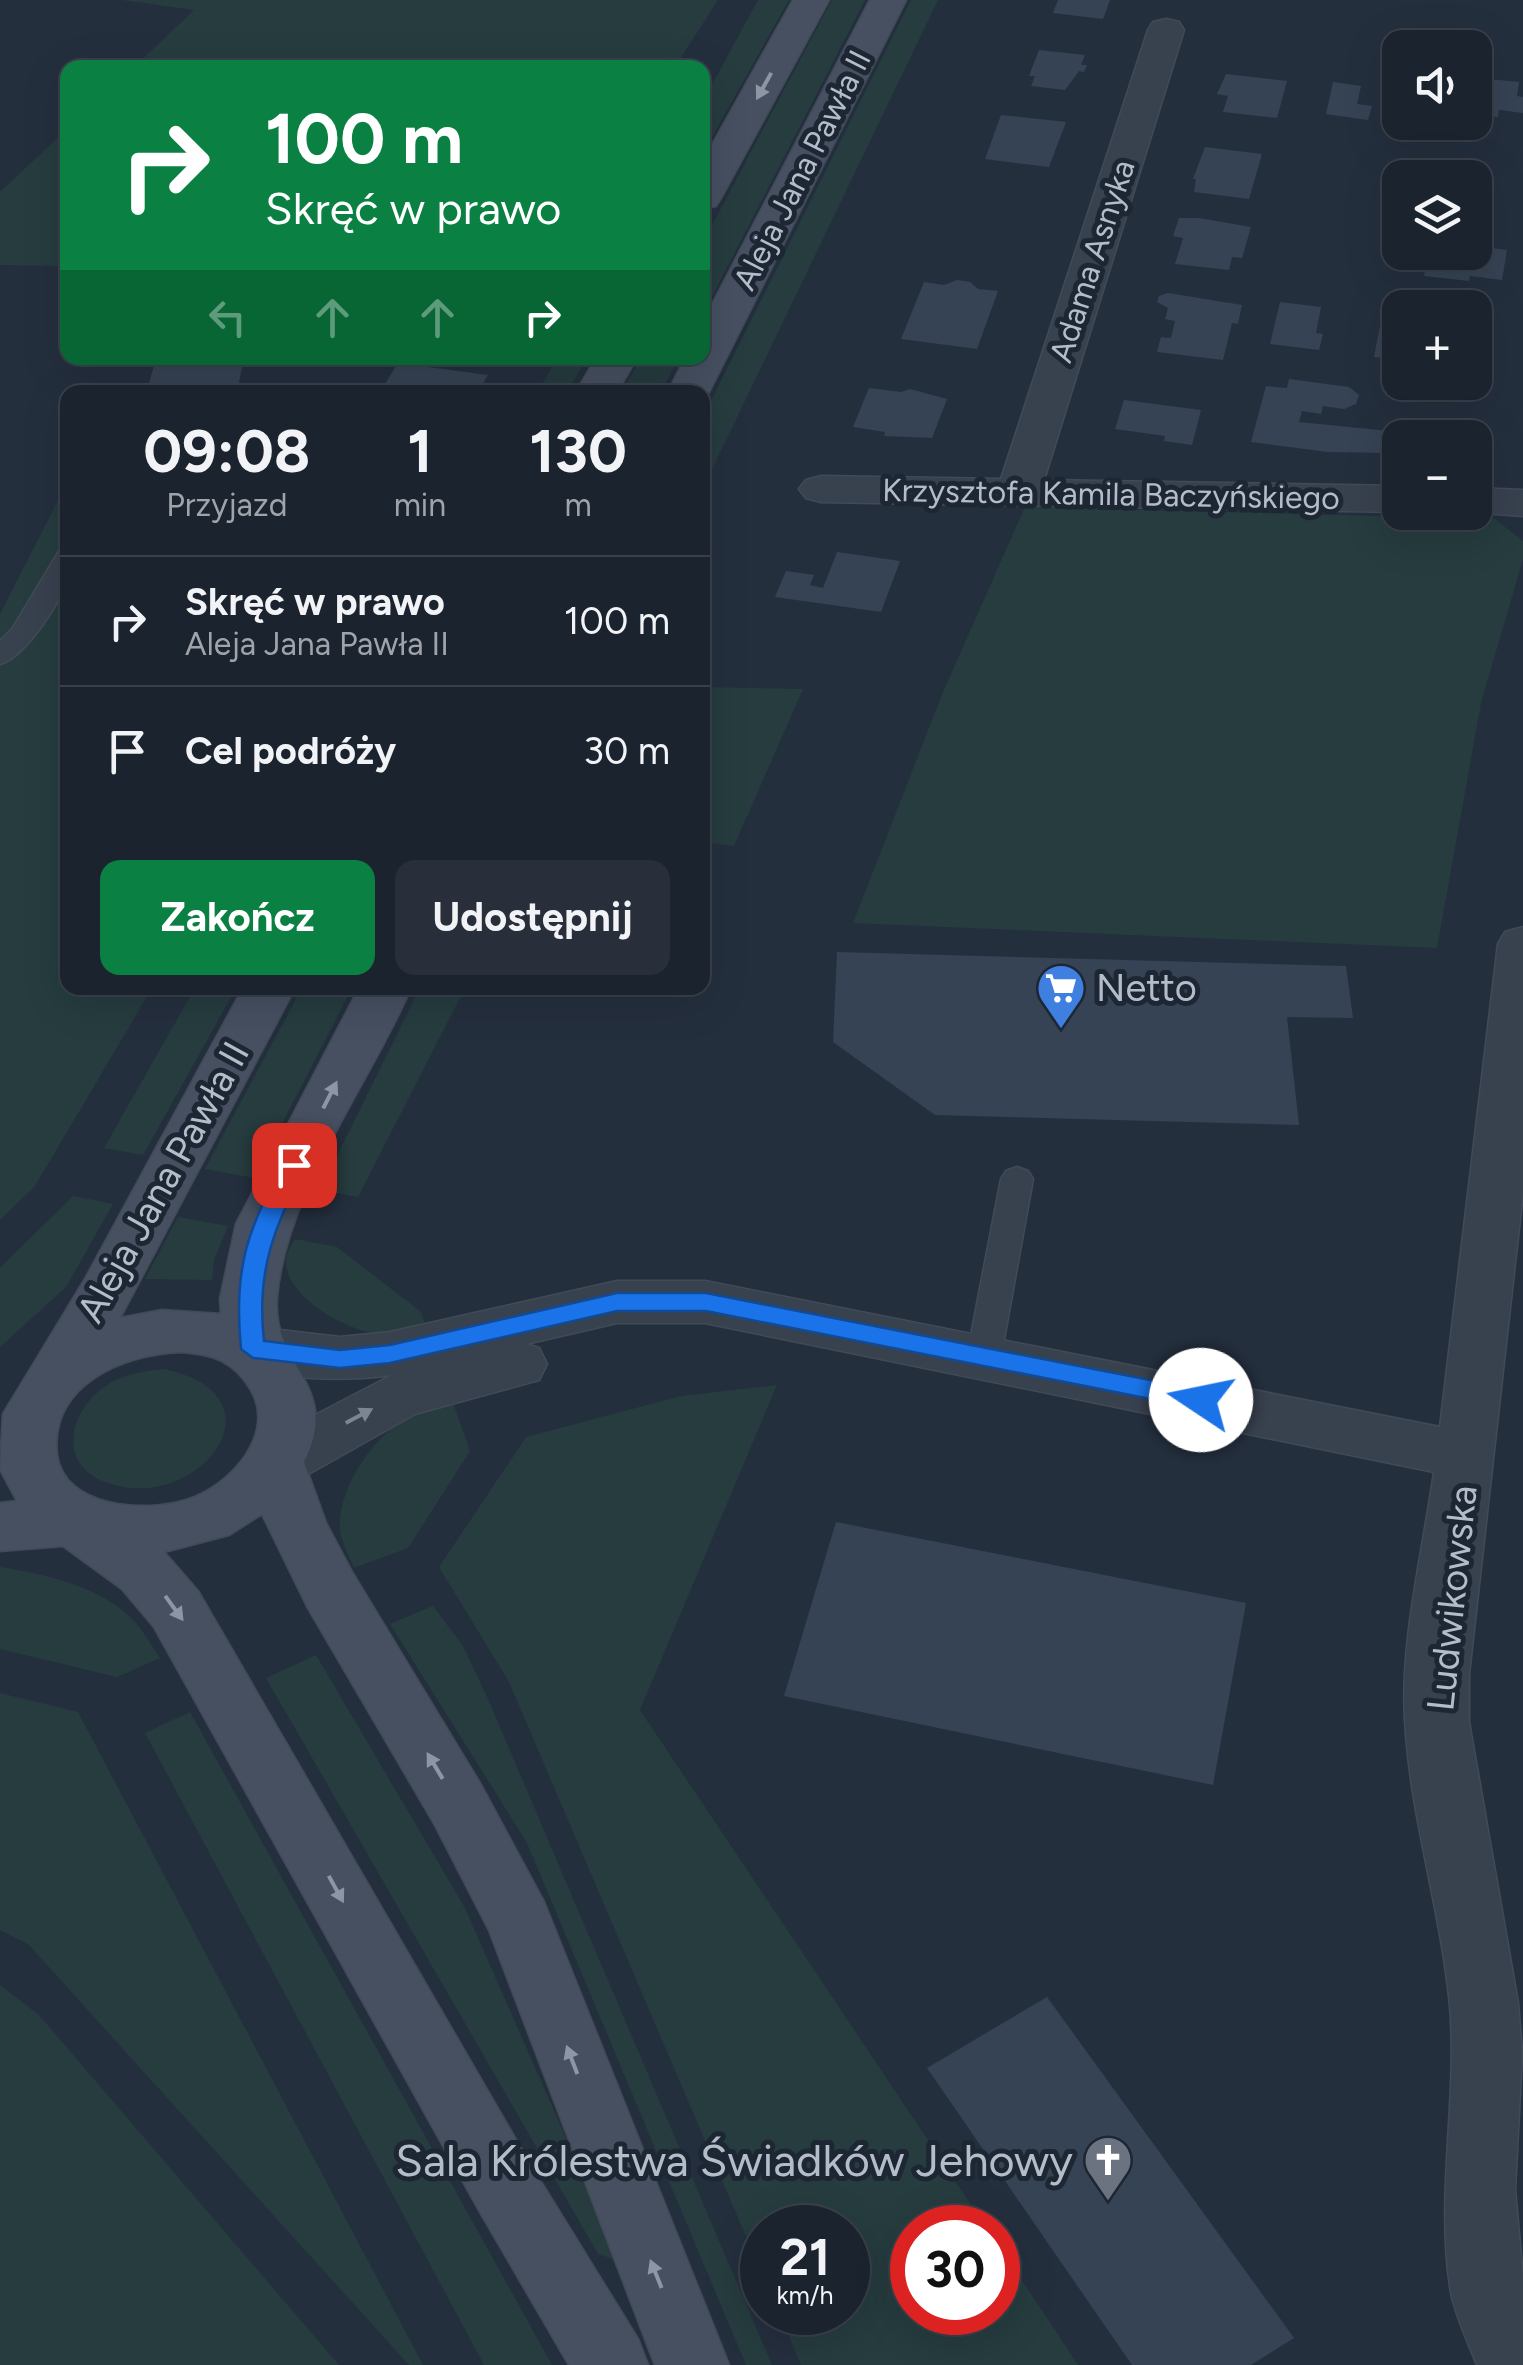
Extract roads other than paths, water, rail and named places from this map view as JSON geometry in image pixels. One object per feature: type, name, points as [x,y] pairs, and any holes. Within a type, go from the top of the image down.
[{"type":"street","name":"Aleja Jana Pawła II","points":[[710,183],[810,0]]},
{"type":"street","name":"Aleja Jana Pawła II","points":[[710,349],[888,0]]},
{"type":"street","name":"Adama Asnyka","points":[[1019,491],[1166,30]]},
{"type":"street","name":"Krzysztofa Kamila Baczyńskiego","points":[[822,489],[1382,500]]},
{"type":"street","points":[[1492,502],[1523,503]]},
{"type":"street","name":"Ludwikowska","points":[[1514,2365],[1490,2298],[1482,2247],[1479,2190],[1487,2054],[1484,2002],[1437,1722],[1436,1674],[1466,1456],[1523,944]]},
{"type":"street","name":"Aleja Jana Pawła II","points":[[56,1375],[107,1290],[265,995]]},
{"type":"street","points":[[381,995],[264,1224],[248,1299],[253,1349],[283,1389],[288,1412],[287,1435],[275,1464],[296,1524],[330,1590],[458,1805],[520,1923],[692,2365]]},
{"type":"street","points":[[0,1399],[56,1375],[108,1343],[148,1332],[188,1330],[253,1349],[340,1359],[390,1354],[617,1302],[706,1302],[1466,1456]]},
{"type":"street","points":[[0,1528],[75,1522],[142,1532],[192,1524],[237,1503],[275,1464],[398,1396],[699,1324],[786,1317]]},
{"type":"street","points":[[56,1375],[32,1414],[26,1440],[29,1467],[42,1491],[75,1522],[144,1571],[176,1609],[505,2188],[612,2365]]},
{"type":"lane","points":[[0,656],[23,633],[60,570]]},
{"type":"lane","points":[[984,1356],[1016,1178]]},
{"type":"place","name":"Netto","points":[[1061,1030]]},
{"type":"place","name":"Sala Królestwa Świadków Jehowy","points":[[1108,2202]]}]
